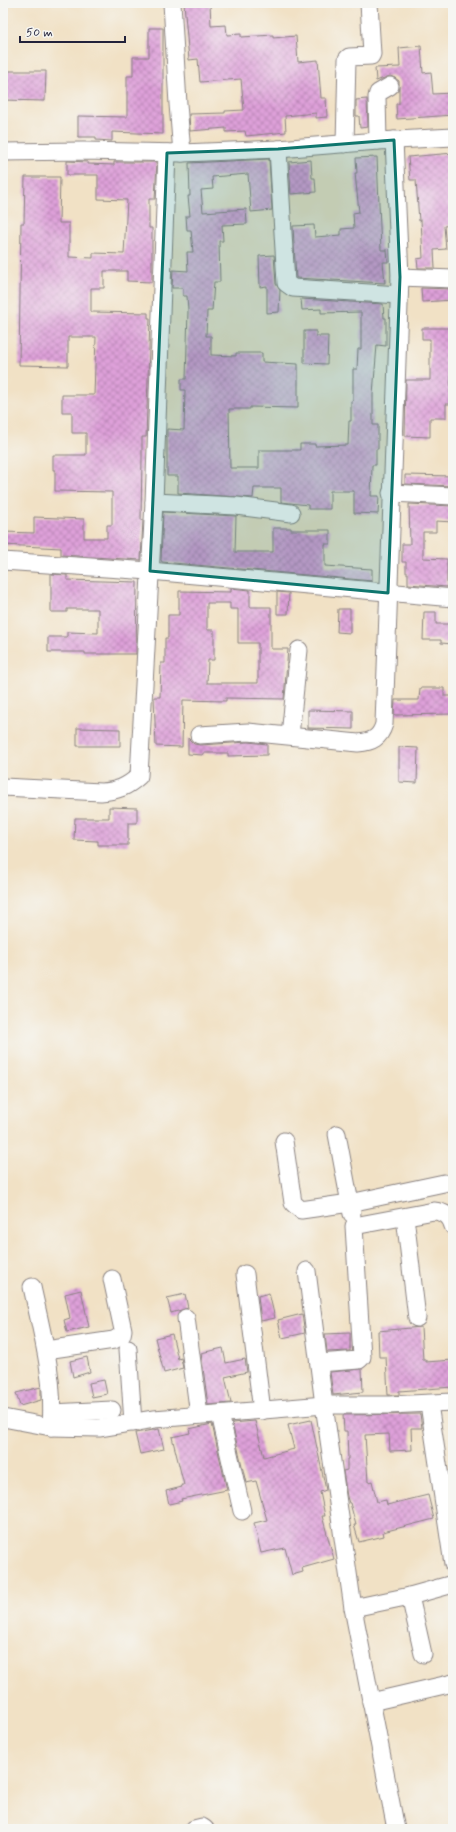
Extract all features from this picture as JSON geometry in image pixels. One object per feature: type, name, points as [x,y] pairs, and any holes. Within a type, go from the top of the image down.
[{"type":"street","points":[[3,787],[101,792],[116,791],[129,785],[139,776],[178,104],[172,3]]},
{"type":"street","points":[[345,144],[347,59],[349,57],[367,57],[371,56],[372,54],[369,3]]},
{"type":"street","points":[[199,735],[248,732],[358,743],[371,742],[382,732],[384,724],[391,493],[400,277],[386,140],[377,97],[378,92],[390,86]]},
{"type":"street","points":[[3,152],[83,151],[175,153],[278,149],[386,140],[453,137]]},
{"type":"street","points":[[278,149],[286,283],[293,288],[399,295]]},
{"type":"street","points":[[400,277],[453,279]]},
{"type":"street","points":[[391,493],[453,496]]},
{"type":"street","points":[[154,502],[236,506],[291,513]]},
{"type":"street","points":[[3,561],[150,571],[453,598]]},
{"type":"street","points":[[290,735],[299,650]]},
{"type":"street","points":[[319,1363],[359,1360],[362,1357],[354,1226],[337,1134]]},
{"type":"street","points":[[284,1141],[293,1203],[301,1210],[350,1203],[444,1183]]},
{"type":"street","points":[[354,1226],[434,1211],[444,1212],[452,1220],[453,1226]]},
{"type":"street","points":[[405,1217],[417,1318]]},
{"type":"street","points":[[307,1270],[324,1405],[353,1608],[396,1829]]},
{"type":"street","points":[[245,1274],[262,1411]]},
{"type":"street","points":[[46,1350],[114,1340],[122,1335],[123,1330],[112,1279]]},
{"type":"street","points":[[32,1287],[46,1350],[51,1420]]},
{"type":"street","points":[[186,1318],[199,1415]]},
{"type":"street","points":[[128,1349],[132,1423]]},
{"type":"street","points":[[3,1418],[51,1420],[99,1428],[199,1415],[324,1405],[429,1404],[453,1402]]},
{"type":"street","points":[[429,1404],[453,1564]]},
{"type":"street","points":[[51,1420],[112,1410]]},
{"type":"street","points":[[220,1414],[242,1511]]},
{"type":"street","points":[[353,1608],[410,1596],[453,1584]]},
{"type":"street","points":[[410,1596],[423,1654]]},
{"type":"street","points":[[371,1702],[453,1683]]},
{"type":"street","points":[[194,1829],[202,1827],[206,1829]]},
{"type":"highlighted area","points":[[394,140],[400,277],[388,593],[150,571],[167,153],[278,149]]},
{"type":"building","points":[[184,3],[210,3],[211,26],[226,25],[227,35],[241,34],[241,37],[273,35],[273,38],[296,36],[298,62],[318,60],[321,98],[326,98],[327,117],[316,118],[316,113],[285,116],[286,132],[246,136],[245,131],[226,132],[226,128],[190,131],[189,114],[225,113],[225,111],[244,110],[241,79],[200,82],[198,59],[189,60]]},
{"type":"building","points":[[149,28],[163,28],[163,134],[112,132],[112,141],[96,140],[96,137],[78,137],[78,116],[127,117],[127,76],[133,76],[133,57],[149,57]]},
{"type":"building","points":[[421,46],[423,73],[431,72],[433,94],[452,93],[453,115],[397,119],[396,104],[399,104],[399,81],[390,76],[376,81],[375,68],[400,67],[399,48]]},
{"type":"building","points":[[3,71],[46,71],[45,101],[3,100]]},
{"type":"building","points":[[367,99],[368,127],[360,128],[359,116],[356,116],[356,100]]},
{"type":"building","points":[[453,153],[453,225],[444,226],[446,249],[434,250],[435,268],[418,268],[417,259],[423,258],[421,220],[419,221],[416,180],[410,180],[408,157]]},
{"type":"building","points":[[377,157],[381,250],[387,250],[388,262],[383,262],[385,283],[296,278],[293,226],[314,225],[315,237],[341,235],[341,229],[354,228],[353,213],[359,212],[355,173],[357,173],[356,158]]},
{"type":"building","points":[[269,159],[272,210],[251,212],[248,174],[212,177],[213,189],[201,190],[203,212],[246,209],[247,224],[222,225],[223,241],[219,241],[220,282],[214,282],[212,311],[207,311],[206,336],[211,336],[211,355],[236,356],[236,353],[262,353],[262,362],[298,364],[298,408],[250,407],[250,409],[229,409],[230,468],[259,468],[259,450],[300,450],[300,444],[315,444],[315,446],[348,445],[349,421],[351,421],[351,401],[353,401],[353,369],[357,369],[358,349],[361,349],[361,312],[321,313],[321,309],[302,310],[301,299],[383,304],[384,318],[386,318],[386,346],[377,345],[373,394],[373,425],[378,425],[378,449],[376,449],[376,465],[372,465],[371,496],[379,496],[378,514],[354,513],[354,491],[330,491],[330,509],[308,509],[308,505],[281,502],[281,488],[254,488],[253,498],[178,493],[178,476],[167,476],[167,429],[184,430],[185,390],[181,390],[181,379],[186,379],[187,296],[183,296],[183,288],[172,288],[173,270],[188,271],[187,252],[193,252],[191,230],[187,230],[186,216],[190,216],[188,196],[190,196],[189,163]]},
{"type":"building","points":[[311,160],[312,178],[315,178],[316,192],[291,194],[289,162]]},
{"type":"building","points":[[67,161],[88,162],[88,164],[114,165],[114,162],[157,162],[155,199],[149,199],[149,228],[152,228],[152,282],[127,281],[127,271],[104,271],[104,288],[91,288],[91,312],[148,313],[148,318],[150,318],[146,437],[142,437],[141,520],[143,520],[141,560],[61,555],[61,548],[3,545],[3,532],[34,533],[34,517],[84,519],[84,538],[107,538],[107,525],[112,525],[112,492],[55,491],[55,470],[53,470],[53,455],[86,455],[86,433],[72,433],[72,412],[62,412],[62,395],[94,395],[96,337],[68,337],[68,366],[19,365],[21,223],[24,223],[25,177],[60,177],[59,223],[69,223],[69,257],[93,258],[93,253],[124,254],[127,200],[98,199],[98,175],[67,175]]},
{"type":"building","points":[[274,255],[276,284],[280,290],[279,312],[267,313],[267,286],[260,287],[259,256]]},
{"type":"building","points":[[421,288],[453,289],[453,300],[422,302]]},
{"type":"building","points":[[422,328],[452,328],[450,404],[446,404],[446,418],[430,418],[430,437],[405,436],[406,380],[430,380],[430,339],[422,339]]},
{"type":"building","points":[[304,331],[316,331],[316,336],[328,336],[327,364],[304,363]]},
{"type":"building","points":[[405,475],[453,476],[453,486],[405,484]]},
{"type":"building","points":[[409,504],[453,506],[453,522],[436,521],[436,532],[423,532],[423,558],[447,559],[447,587],[408,584],[406,562],[402,562],[402,544],[410,544]]},
{"type":"building","points":[[163,512],[236,516],[235,552],[273,552],[273,528],[291,528],[291,530],[330,530],[330,544],[325,544],[325,566],[372,569],[372,581],[162,562]]},
{"type":"building","points":[[51,574],[67,575],[67,580],[137,582],[136,654],[48,652],[48,637],[67,637],[67,632],[98,633],[98,609],[67,609],[67,612],[51,612]]},
{"type":"building","points":[[231,588],[250,590],[250,607],[271,607],[271,649],[288,649],[284,699],[226,698],[226,701],[183,700],[182,747],[156,746],[154,697],[160,697],[161,663],[165,663],[165,638],[168,638],[168,615],[179,615],[179,591],[231,592]],"holes":[[[207,603],[230,603],[230,609],[238,609],[238,643],[258,643],[258,683],[207,683],[208,660],[214,660],[214,630],[207,630]]]},
{"type":"building","points":[[277,592],[289,593],[288,614],[277,614]]},
{"type":"building","points":[[338,609],[350,609],[350,633],[337,632]]},
{"type":"building","points":[[424,612],[436,612],[436,624],[453,624],[453,644],[441,643],[441,640],[423,640]]},
{"type":"building","points":[[420,688],[444,688],[444,696],[453,696],[453,714],[394,715],[395,700],[419,700]]},
{"type":"building","points":[[308,710],[353,711],[353,729],[308,728]]},
{"type":"building","points":[[77,728],[120,729],[120,746],[77,746]]},
{"type":"building","points":[[188,738],[194,744],[200,745],[248,742],[267,744],[267,755],[228,756],[228,753],[203,753],[203,755],[188,754]]},
{"type":"building","points":[[399,747],[418,748],[417,783],[399,782]]},
{"type":"building","points":[[109,807],[137,808],[137,823],[128,823],[128,845],[98,845],[98,841],[74,840],[75,818],[109,818]]},
{"type":"building","points":[[81,1290],[89,1327],[67,1332],[64,1320],[70,1318],[65,1294]]},
{"type":"building","points":[[269,1293],[275,1318],[261,1321],[258,1296]]},
{"type":"building","points":[[185,1294],[188,1308],[171,1313],[167,1298]]},
{"type":"building","points":[[302,1314],[305,1333],[282,1338],[278,1320]]},
{"type":"building","points":[[421,1327],[423,1360],[426,1360],[426,1362],[453,1360],[453,1387],[399,1391],[399,1395],[388,1395],[386,1357],[379,1357],[378,1331]]},
{"type":"building","points":[[350,1333],[350,1351],[327,1352],[325,1334]]},
{"type":"building","points":[[172,1334],[178,1359],[181,1358],[183,1368],[164,1373],[155,1338]]},
{"type":"building","points":[[223,1348],[226,1363],[245,1359],[247,1372],[225,1377],[231,1403],[208,1405],[201,1353]]},
{"type":"building","points":[[87,1357],[90,1372],[73,1377],[70,1361]]},
{"type":"building","points":[[362,1369],[363,1392],[333,1395],[330,1372]]},
{"type":"building","points":[[104,1380],[107,1394],[92,1397],[89,1383]]},
{"type":"building","points":[[41,1387],[41,1400],[20,1406],[16,1393]]},
{"type":"building","points":[[420,1414],[422,1428],[411,1428],[412,1450],[390,1451],[389,1434],[365,1435],[368,1482],[372,1481],[377,1502],[386,1500],[387,1505],[428,1495],[434,1519],[383,1532],[384,1536],[359,1542],[354,1525],[356,1525],[347,1497],[343,1471],[347,1470],[348,1459],[347,1431],[344,1431],[343,1415]]},
{"type":"building","points":[[311,1420],[326,1490],[320,1492],[325,1516],[322,1516],[334,1559],[302,1568],[303,1572],[292,1575],[285,1548],[261,1553],[254,1523],[267,1520],[256,1481],[246,1483],[232,1423],[255,1421],[264,1457],[294,1449],[288,1425]]},
{"type":"building","points":[[212,1424],[227,1490],[181,1499],[182,1501],[169,1504],[166,1491],[182,1487],[181,1485],[184,1485],[172,1437],[190,1433],[189,1429]]},
{"type":"building","points":[[159,1429],[164,1449],[140,1454],[135,1433]]}]
